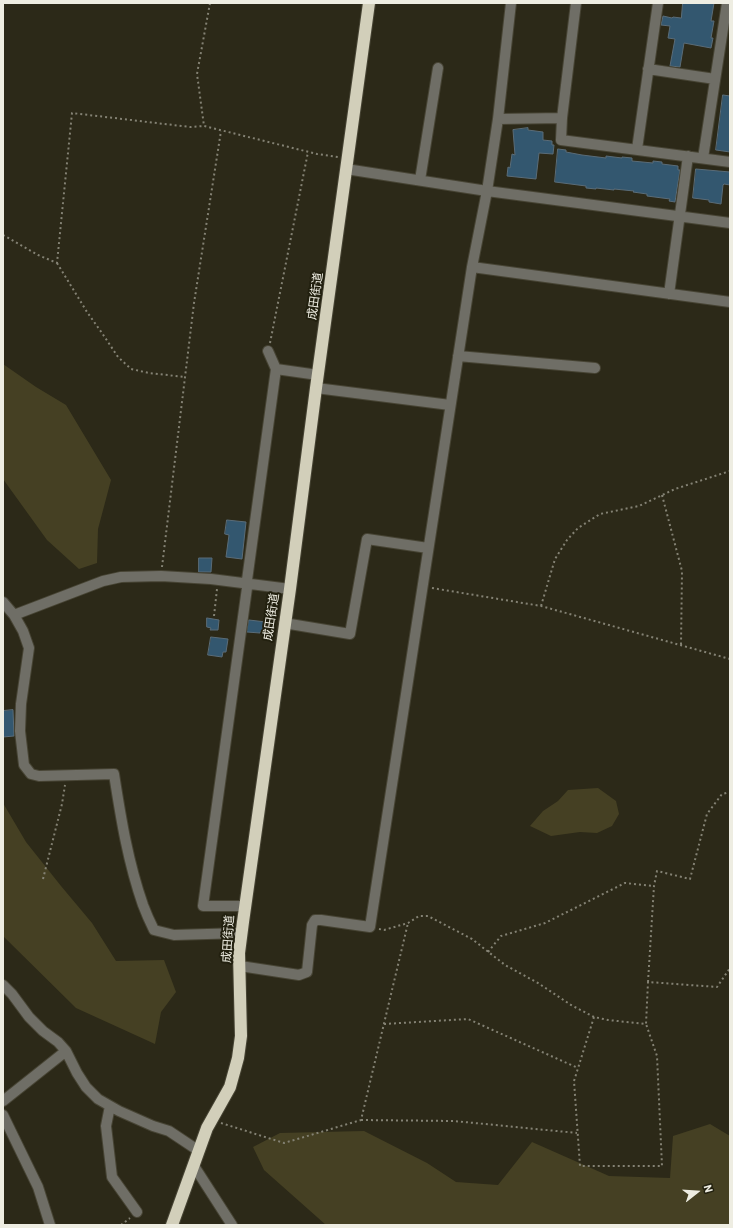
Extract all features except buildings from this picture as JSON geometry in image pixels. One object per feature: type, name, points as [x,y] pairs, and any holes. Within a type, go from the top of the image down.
[{"type":"highway","name":"成田街道","points":[[172,1225],[207,1128],[230,1087],[238,1058],[241,1036],[239,953],[241,934],[370,3]]},
{"type":"street","points":[[240,966],[299,975],[307,972],[312,925],[315,920],[370,926],[450,405],[498,119],[511,3]]},
{"type":"street","points":[[576,3],[562,118],[561,140],[730,162]]},
{"type":"street","points":[[637,149],[658,3]]},
{"type":"street","points":[[704,158],[727,3]]},
{"type":"street","points":[[420,180],[438,68]]},
{"type":"street","points":[[648,69],[715,78]]},
{"type":"street","points":[[498,119],[562,118]]},
{"type":"street","points":[[669,294],[688,156]]},
{"type":"street","points":[[347,164],[420,180],[487,191],[730,223]]},
{"type":"street","points":[[472,267],[730,302]]},
{"type":"street","points":[[245,906],[203,906],[276,369],[268,351]]},
{"type":"street","points":[[458,356],[595,368]]},
{"type":"street","points":[[276,369],[318,375]]},
{"type":"street","points":[[316,388],[450,405]]},
{"type":"street","points":[[284,623],[350,634],[367,539],[428,548]]},
{"type":"street","points":[[14,615],[103,581],[121,577],[160,576],[218,580],[290,589]]},
{"type":"street","points":[[3,602],[14,615],[23,631],[29,648],[21,704],[20,732],[24,765],[31,774],[39,776],[114,774],[126,846],[132,871],[143,906],[154,930],[174,935],[241,934]]},
{"type":"street","points":[[3,985],[12,994],[29,1017],[58,1042],[66,1051],[86,1087],[98,1099],[120,1112],[153,1126],[170,1131],[199,1151]]},
{"type":"street","points":[[3,1101],[66,1051]]},
{"type":"street","points":[[110,1106],[106,1126],[112,1177],[137,1212]]},
{"type":"street","points":[[3,1115],[38,1188],[50,1225]]},
{"type":"street","points":[[194,1166],[232,1225]]},
{"type":"path","points":[[204,126],[197,74],[210,3]]},
{"type":"path","points":[[56,263],[72,113],[190,127],[204,126],[317,154],[347,164]]},
{"type":"path","points":[[160,576],[194,303],[221,130]]},
{"type":"path","points":[[268,351],[308,152]]},
{"type":"path","points":[[3,235],[38,255],[56,263],[118,357],[131,369],[149,373],[185,377]]},
{"type":"path","points":[[541,606],[555,560],[567,540],[578,528],[600,514],[639,506],[675,489],[730,471]]},
{"type":"path","points":[[662,495],[682,571],[681,645]]},
{"type":"path","points":[[214,616],[218,580]]},
{"type":"path","points":[[422,587],[541,606],[730,659]]},
{"type":"path","points":[[43,879],[62,804],[66,775]]},
{"type":"path","points":[[594,1017],[574,1081],[580,1166],[662,1166],[657,1056],[646,1024],[654,886],[657,871],[690,879],[707,814],[722,794],[730,792]]},
{"type":"path","points":[[488,952],[501,936],[546,923],[625,883],[654,886]]},
{"type":"path","points":[[370,926],[384,930],[408,923],[419,916],[428,916],[472,939],[505,965],[571,1005],[594,1017],[646,1024]]},
{"type":"path","points":[[361,1120],[408,923]]},
{"type":"path","points":[[648,982],[717,987],[730,968]]},
{"type":"path","points":[[384,1024],[468,1019],[578,1068]]},
{"type":"path","points":[[212,1120],[284,1143],[361,1120],[454,1121],[578,1133]]},
{"type":"shaded area","points":[[3,364],[36,387],[66,405],[111,480],[98,529],[97,563],[79,569],[47,540],[3,479]]},
{"type":"shaded area","points":[[598,788],[616,801],[619,814],[612,826],[597,833],[580,832],[551,836],[530,826],[543,811],[558,801],[568,790]]},
{"type":"shaded area","points":[[3,803],[26,842],[92,923],[116,961],[164,960],[176,992],[161,1012],[155,1044],[76,1008],[3,936]]},
{"type":"shaded area","points":[[710,1124],[730,1136],[730,1225],[326,1225],[264,1170],[253,1147],[280,1133],[364,1131],[427,1163],[456,1182],[498,1185],[532,1142],[609,1176],[670,1178],[673,1136]]}]
